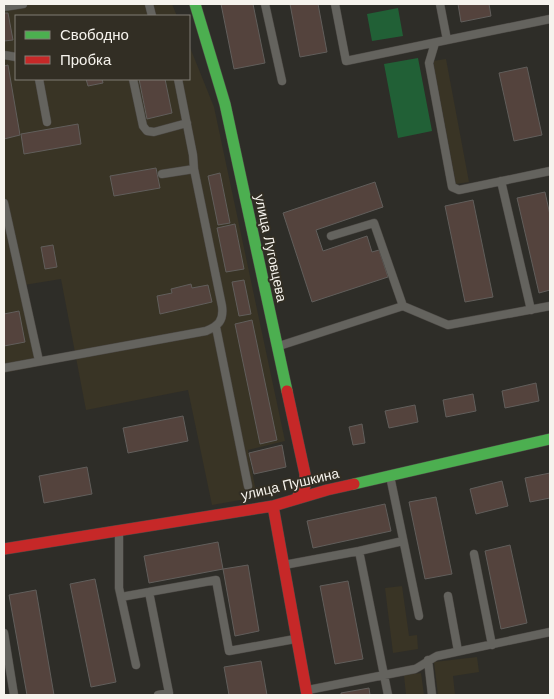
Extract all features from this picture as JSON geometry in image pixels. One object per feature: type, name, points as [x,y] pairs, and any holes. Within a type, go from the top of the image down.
[{"type":"street","name":"улица Луговцева","points":[[195,4],[225,104],[305,474],[305,486],[296,499]]},
{"type":"street","name":"улица Пушкина","points":[[4,549],[273,506],[327,490],[550,439]]},
{"type":"street","points":[[273,506],[306,693]]},
{"type":"lane","points":[[4,7],[23,4]]},
{"type":"lane","points":[[265,4],[282,81]]},
{"type":"lane","points":[[335,4],[346,61],[447,40],[462,41],[550,19]]},
{"type":"lane","points":[[440,4],[447,40]]},
{"type":"lane","points":[[435,43],[429,63],[452,187],[459,190],[550,171]]},
{"type":"lane","points":[[39,80],[47,122]]},
{"type":"lane","points":[[133,80],[143,126],[147,131],[154,132],[187,123]]},
{"type":"lane","points":[[178,80],[222,306],[223,314],[216,327],[248,486]]},
{"type":"lane","points":[[162,174],[194,169]]},
{"type":"lane","points":[[501,182],[531,310]]},
{"type":"lane","points":[[4,203],[38,361]]},
{"type":"lane","points":[[331,236],[374,223],[403,306]]},
{"type":"lane","points":[[277,346],[403,306],[448,325],[550,306]]},
{"type":"lane","points":[[4,368],[206,331],[216,327]]},
{"type":"lane","points":[[390,476],[419,616]]},
{"type":"lane","points":[[119,531],[119,588],[136,665]]},
{"type":"lane","points":[[284,566],[403,541]]},
{"type":"lane","points":[[359,551],[388,695]]},
{"type":"lane","points":[[474,554],[492,645]]},
{"type":"lane","points":[[121,597],[216,580],[230,651],[297,639]]},
{"type":"lane","points":[[149,592],[169,693],[158,695]]},
{"type":"lane","points":[[448,596],[458,651]]},
{"type":"lane","points":[[306,693],[415,669],[437,656],[550,632]]},
{"type":"lane","points":[[4,633],[14,695]]},
{"type":"lane","points":[[428,660],[432,695]]},
{"type":"shaded area","points":[[4,4],[172,4],[177,15],[15,15],[15,80],[190,80],[190,47],[214,107],[285,441],[248,450],[257,497],[212,505],[188,390],[86,410],[61,279],[24,285],[39,366],[4,373]]},
{"type":"shaded area","points":[[446,59],[469,182],[456,184],[433,61]]},
{"type":"shaded area","points":[[402,586],[409,636],[417,635],[418,649],[393,653],[385,588]]},
{"type":"shaded area","points":[[477,657],[479,672],[453,676],[455,695],[438,695],[434,662]]},
{"type":"shaded area","points":[[421,673],[424,695],[406,695],[404,675]]},
{"type":"green space","points":[[398,8],[403,36],[372,41],[367,14]]},
{"type":"green space","points":[[418,58],[432,131],[398,138],[384,64]]},
{"type":"building","points":[[221,4],[253,4],[265,63],[234,69]]},
{"type":"building","points":[[290,4],[318,4],[327,52],[300,57]]},
{"type":"building","points":[[458,4],[489,4],[491,16],[461,22]]},
{"type":"building","points":[[4,13],[8,13],[13,40],[4,41]]},
{"type":"building","points":[[8,65],[20,135],[4,139],[4,66]]},
{"type":"building","points":[[527,67],[542,135],[514,141],[499,73]]},
{"type":"building","points":[[86,80],[102,80],[103,83],[88,86]]},
{"type":"building","points":[[139,80],[165,80],[172,113],[147,119]]},
{"type":"building","points":[[78,124],[81,144],[24,154],[21,134]]},
{"type":"building","points":[[156,168],[160,188],[114,196],[110,176]]},
{"type":"building","points":[[220,173],[230,223],[218,225],[208,176]]},
{"type":"building","points":[[375,182],[383,207],[316,230],[323,251],[367,236],[372,252],[379,250],[388,277],[312,302],[283,213]]},
{"type":"building","points":[[545,192],[550,215],[550,290],[539,293],[517,198]]},
{"type":"building","points":[[473,200],[493,297],[465,302],[445,206]]},
{"type":"building","points":[[235,224],[244,269],[226,272],[217,228]]},
{"type":"building","points":[[53,245],[57,267],[45,269],[41,247]]},
{"type":"building","points":[[244,280],[251,314],[239,316],[232,282]]},
{"type":"building","points":[[191,284],[192,288],[208,285],[212,302],[160,314],[157,296],[172,293],[171,289]]},
{"type":"building","points":[[19,311],[25,342],[4,346],[4,314]]},
{"type":"building","points":[[252,320],[277,440],[260,444],[235,324]]},
{"type":"building","points":[[536,383],[539,401],[505,408],[502,391]]},
{"type":"building","points":[[473,394],[476,411],[446,417],[443,400]]},
{"type":"building","points":[[415,405],[418,422],[389,428],[385,411]]},
{"type":"building","points":[[183,416],[188,441],[128,453],[123,428]]},
{"type":"building","points":[[362,424],[365,443],[353,445],[349,427]]},
{"type":"building","points":[[282,445],[286,467],[254,474],[249,453]]},
{"type":"building","points":[[87,467],[92,494],[44,503],[39,476]]},
{"type":"building","points":[[550,473],[550,498],[530,502],[525,478]]},
{"type":"building","points":[[502,481],[508,506],[476,514],[470,489]]},
{"type":"building","points":[[436,497],[452,574],[425,579],[409,502]]},
{"type":"building","points":[[385,504],[391,531],[313,548],[307,521]]},
{"type":"building","points":[[218,542],[223,569],[149,583],[144,556]]},
{"type":"building","points":[[510,545],[527,623],[501,629],[485,551]]},
{"type":"building","points":[[248,565],[259,631],[235,636],[223,569]]},
{"type":"building","points":[[95,579],[116,682],[91,687],[70,584]]},
{"type":"building","points":[[348,581],[363,659],[335,664],[320,586]]},
{"type":"building","points":[[36,590],[54,695],[27,695],[9,595]]},
{"type":"building","points":[[261,661],[267,695],[229,695],[224,667]]},
{"type":"building","points":[[369,688],[370,695],[341,695],[341,693]]},
{"type":"traffic: fast","points":[[195,4],[225,104],[287,391]]},
{"type":"traffic: fast","points":[[354,484],[550,439]]},
{"type":"traffic: jam","points":[[287,391],[305,474],[305,486],[296,499]]},
{"type":"traffic: jam","points":[[4,549],[273,506],[354,484]]},
{"type":"traffic: jam","points":[[273,506],[307,695]]}]
